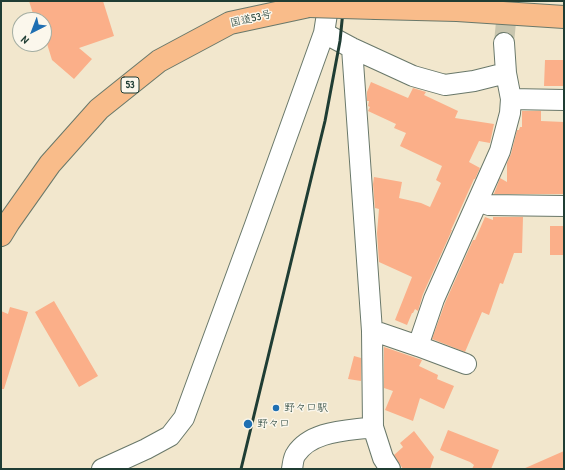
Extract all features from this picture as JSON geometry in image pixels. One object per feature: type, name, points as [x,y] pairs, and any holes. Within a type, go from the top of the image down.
[{"type":"highway","name":"国道53号","points":[[1,235],[50,164],[99,109],[159,61],[230,23],[319,4],[376,8],[457,10],[564,17]]},
{"type":"street","points":[[102,469],[146,449],[170,436],[184,418],[324,34],[319,4]]},
{"type":"street","points":[[324,34],[414,76],[444,85],[474,82],[506,73]]},
{"type":"street","points":[[418,346],[434,299],[500,152],[510,113],[511,99],[506,73],[504,43]]},
{"type":"street","points":[[352,48],[372,331],[373,427],[383,458],[390,469]]},
{"type":"street","points":[[511,99],[564,100]]},
{"type":"street","points":[[478,201],[489,205],[564,206]]},
{"type":"street","points":[[372,331],[466,364]]},
{"type":"street","points":[[292,469],[295,455],[305,444],[318,436],[373,427]]},
{"type":"building","points":[[29,1],[103,1],[114,36],[79,48],[92,59],[74,79],[52,60],[50,52],[52,52],[52,12],[32,12]]},
{"type":"building","points":[[545,60],[564,60],[564,86],[544,86]]},
{"type":"building","points":[[371,82],[408,98],[413,88],[426,92],[424,95],[458,111],[455,118],[494,124],[490,143],[479,141],[469,162],[480,168],[423,294],[418,311],[415,309],[407,325],[395,320],[412,277],[379,262],[377,233],[379,209],[375,208],[373,184],[374,177],[402,182],[399,198],[421,203],[430,207],[441,183],[436,180],[442,166],[400,146],[406,133],[394,128],[396,124],[368,111],[370,107],[368,106],[369,101],[367,101],[367,92]]},
{"type":"building","points":[[522,111],[541,111],[541,121],[564,122],[564,194],[494,194],[500,178],[507,182],[507,163],[511,154],[517,130],[522,127]]},
{"type":"building","points":[[485,217],[493,220],[493,217],[523,217],[522,253],[514,253],[503,284],[500,283],[489,315],[482,312],[465,352],[432,339],[445,303]]},
{"type":"building","points":[[550,226],[564,226],[564,255],[550,255]]},
{"type":"building","points":[[54,301],[98,376],[79,387],[35,312]]},
{"type":"building","points":[[10,307],[28,312],[4,389],[1,389],[1,311],[8,314]]},
{"type":"building","points":[[384,347],[422,360],[419,366],[438,375],[437,379],[454,386],[444,409],[420,398],[413,421],[385,410],[393,391],[384,388]]},
{"type":"building","points":[[354,356],[361,358],[361,381],[348,379]]},
{"type":"building","points":[[448,430],[499,450],[491,469],[472,469],[474,465],[470,462],[440,450]]},
{"type":"building","points":[[414,431],[434,457],[430,469],[403,469],[394,455],[403,447],[400,443]]},
{"type":"building","points":[[564,451],[564,469],[523,469]]},
{"type":"tunnel","points":[[504,43],[508,1]]},
{"type":"railway","points":[[241,469],[325,121],[340,41],[344,1]]},
{"type":"place","name":"野々口駅","points":[[276,408]]},
{"type":"place","name":"野々口","points":[[248,424]]}]
